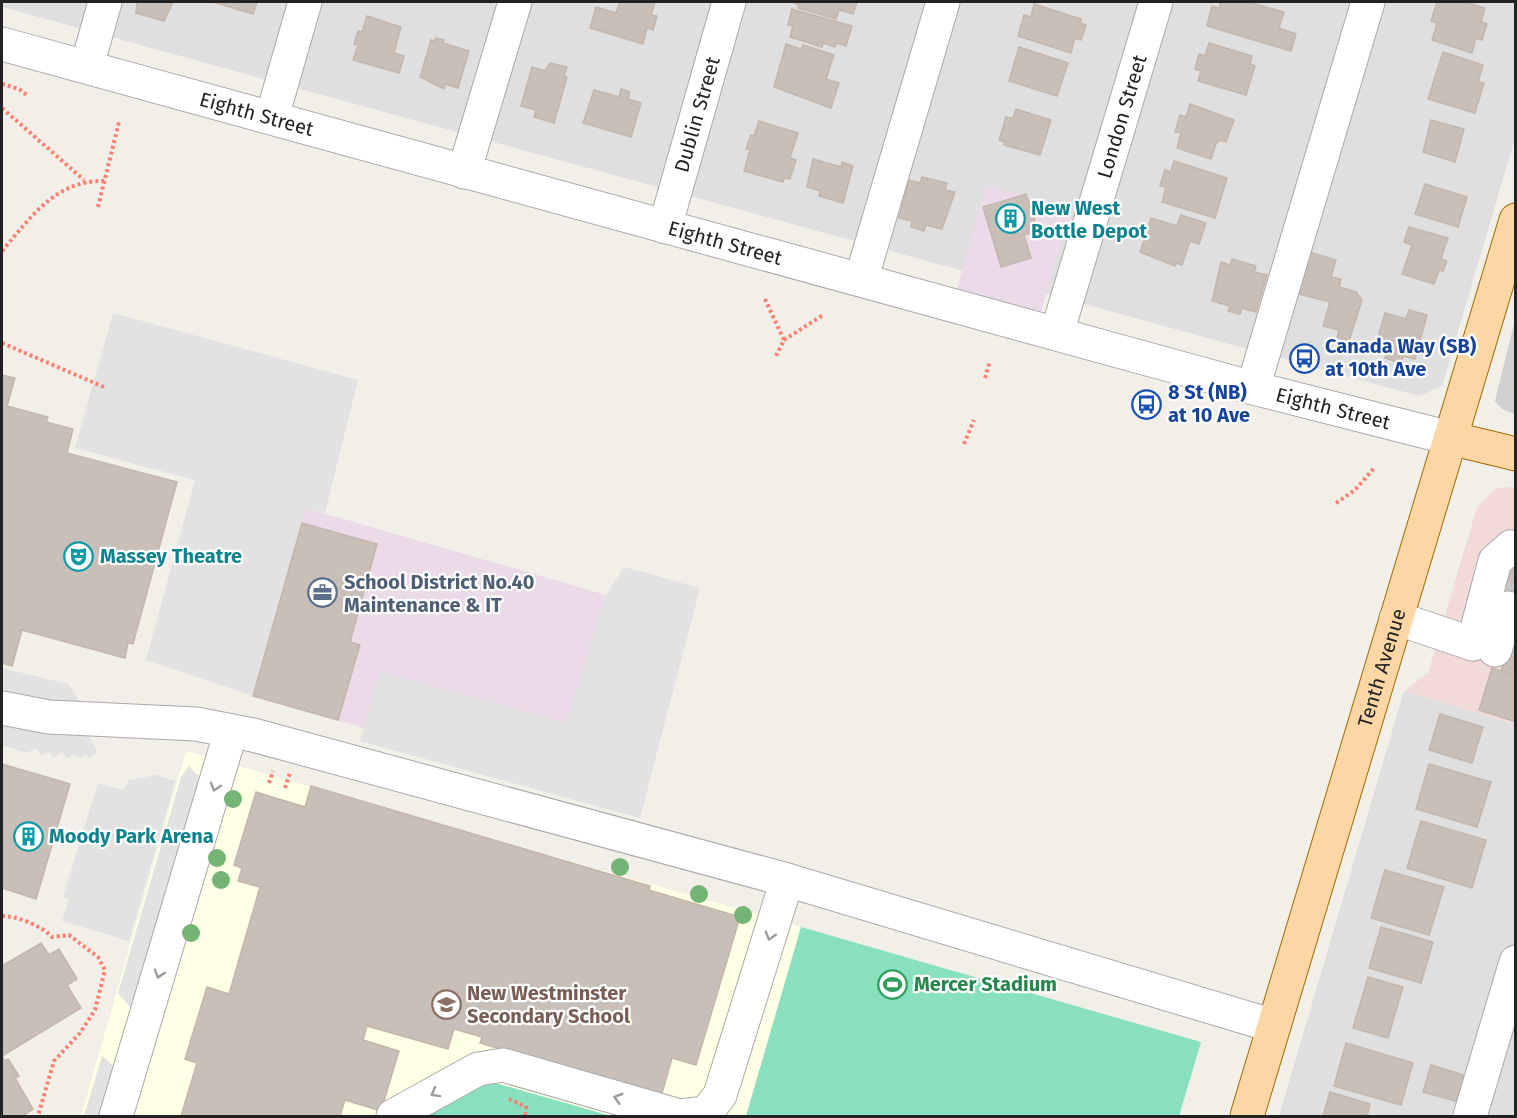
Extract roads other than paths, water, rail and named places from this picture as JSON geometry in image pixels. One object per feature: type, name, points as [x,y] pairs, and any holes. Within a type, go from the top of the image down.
[{"type":"main road","name":"Tenth Avenue","points":[[1247,1116],[1395,618],[1514,233]]},
{"type":"main road","points":[[1450,438],[1515,454]]},
{"type":"street","points":[[87,66],[105,2]]},
{"type":"street","points":[[272,117],[305,2]]},
{"type":"street","points":[[464,172],[515,2]]},
{"type":"street","name":"Dublin Street","points":[[665,227],[729,2]]},
{"type":"street","points":[[861,280],[943,2]]},
{"type":"street","name":"London Street","points":[[1057,333],[1156,2]]},
{"type":"street","points":[[1253,388],[1368,2]]},
{"type":"street","name":"Eighth Street","points":[[2,44],[1253,388],[1450,438]]},
{"type":"street","points":[[1491,649],[1495,561],[1511,547],[1515,549]]},
{"type":"street","points":[[1491,649],[1508,608]]},
{"type":"street","points":[[1395,618],[1491,649]]},
{"type":"street","points":[[2,708],[22,714],[49,717],[196,724],[336,757],[787,880],[1274,1026]]},
{"type":"street","points":[[116,1116],[231,731]]},
{"type":"street","points":[[393,1116],[478,1069],[503,1065],[680,1116],[706,1113],[720,1095],[787,880]]},
{"type":"street","points":[[1470,1116],[1515,962]]},
{"type":"tunnel","points":[[1508,608],[1516,584]]},
{"type":"place","name":"New West Bottle Depot","points":[[1010,219]]},
{"type":"place","name":"Canada Way (SB) at 10th Ave","points":[[1304,358]]},
{"type":"place","name":"8 St (NB) at 10 Ave","points":[[1147,404]]},
{"type":"place","name":"Massey Theatre","points":[[79,556]]},
{"type":"place","name":"School District No.40 Maintenance & IT","points":[[323,593]]},
{"type":"place","name":"Moody Park Arena","points":[[28,836]]},
{"type":"place","name":"Mercer Stadium","points":[[893,984]]},
{"type":"place","name":"New Westminster Secondary School","points":[[446,1004]]}]
